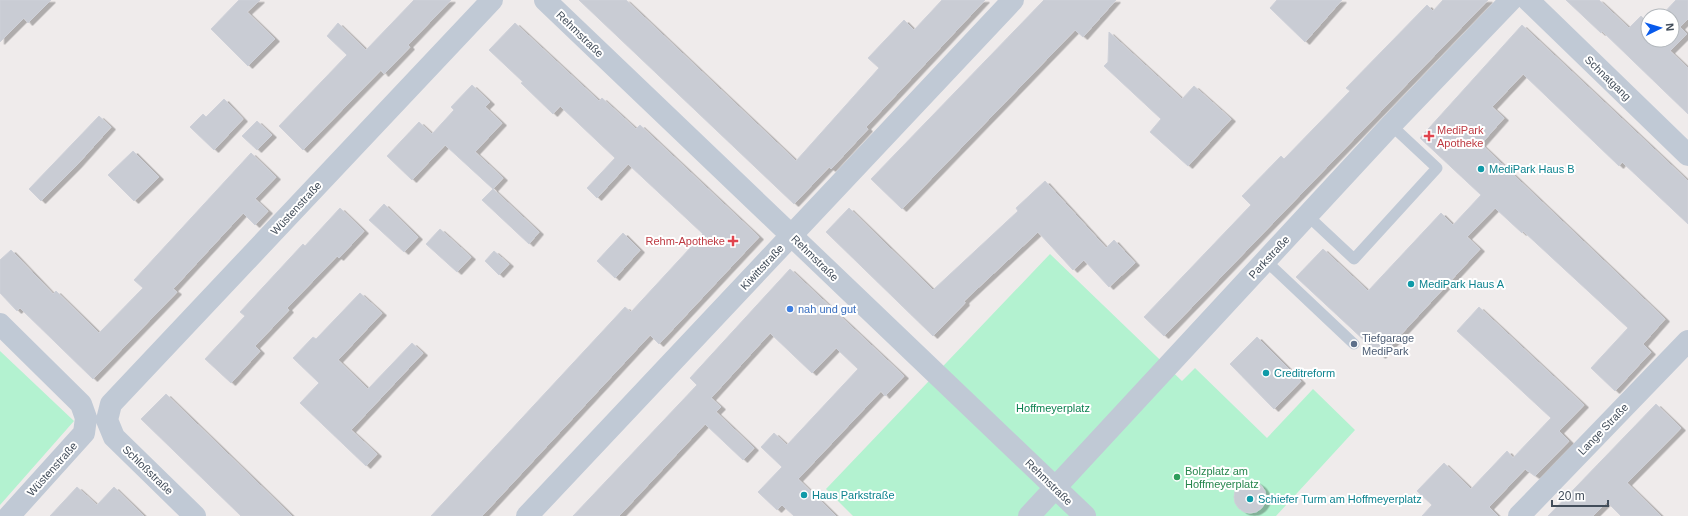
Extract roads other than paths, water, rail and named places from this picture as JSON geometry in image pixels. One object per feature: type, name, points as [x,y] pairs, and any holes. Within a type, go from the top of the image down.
[{"type":"street","name":"Wüstenstraße","points":[[9,516],[111,404],[492,0]]},
{"type":"street","name":"Rehmstraße","points":[[545,0],[1085,516]]},
{"type":"street","name":"Kiwittstraße","points":[[527,516],[1013,0]]},
{"type":"street","name":"Parkstraße","points":[[1029,516],[1391,125],[1511,0]]},
{"type":"street","name":"Schnatgang","points":[[1528,0],[1688,156]]},
{"type":"street","name":"Schloßstraße","points":[[0,324],[195,516]]},
{"type":"street","name":"Lange Straße","points":[[1519,516],[1688,341]]},
{"type":"lane","points":[[1308,216],[1354,259],[1437,168],[1391,125]]},
{"type":"lane","points":[[1266,261],[1354,344]]},
{"type":"place","name":"MediPark Apotheke","points":[[1429,136]]},
{"type":"place","name":"MediPark Haus B","points":[[1481,169]]},
{"type":"place","name":"Rehm-Apotheke","points":[[733,241]]},
{"type":"place","name":"MediPark Haus A","points":[[1411,284]]},
{"type":"place","name":"nah und gut","points":[[790,309]]},
{"type":"place","name":"Tiefgarage MediPark","points":[[1354,344]]},
{"type":"place","name":"Creditreform","points":[[1266,373]]},
{"type":"place","name":"Bolzplatz am Hoffmeyerplatz","points":[[1177,477]]},
{"type":"place","name":"Haus Parkstraße","points":[[804,495]]},
{"type":"place","name":"Schiefer Turm am Hoffmeyerplatz","points":[[1250,499]]},
{"type":"park label","name":"Hoffmeyerplatz","points":[[1053,408]]}]
